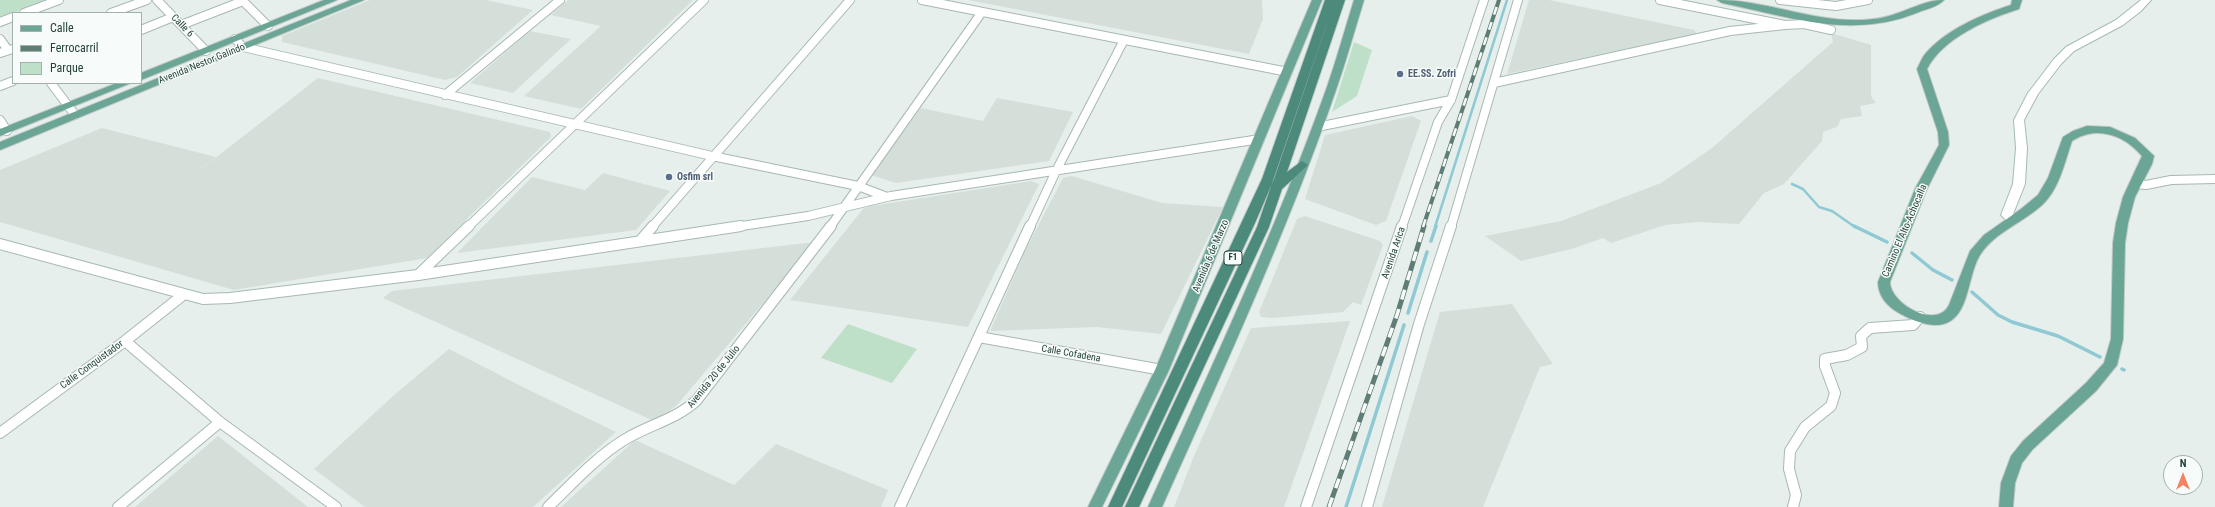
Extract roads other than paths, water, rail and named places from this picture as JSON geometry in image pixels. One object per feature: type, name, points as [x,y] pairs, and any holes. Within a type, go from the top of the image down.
[{"type":"highway","name":"Avenida 6 de Marzo","points":[[1115,507],[1249,223],[1268,179],[1330,0]]},
{"type":"highway","name":"F1","points":[[1132,507],[1263,227],[1278,187],[1340,0]]},
{"type":"highway","points":[[1278,187],[1302,165]]},
{"type":"main road","name":"Avenida Nestor Galindo","points":[[3,132],[72,111],[243,47],[359,0]]},
{"type":"main road","name":"Avenida 6 de Marzo","points":[[1095,507],[1162,370],[1318,0]]},
{"type":"main road","points":[[1155,507],[1237,323],[1302,165],[1332,87],[1359,0]]},
{"type":"main road","points":[[1722,0],[1812,18],[1859,23],[1891,18],[1939,0]]},
{"type":"main road","name":"Camino El Alto-Achocalla","points":[[2006,507],[2008,483],[2016,460],[2028,444],[2091,387],[2110,365],[2117,339],[2119,243],[2122,223],[2135,184],[2146,164],[2148,156],[2138,144],[2124,136],[2105,130],[2080,131],[2067,139],[2043,197],[2029,210],[2013,220],[1974,253],[1964,276],[1954,310],[1949,316],[1932,320],[1920,317],[1896,305],[1883,289],[1884,282],[1922,189],[1944,145],[1943,132],[1922,69],[1929,55],[1943,42],[1981,20],[2016,7],[2018,2],[2017,0]]},
{"type":"main road","points":[[2013,220],[2007,215],[2008,207],[2018,186],[2021,136],[2019,121],[2023,110],[2050,70],[2069,50],[2120,24],[2146,0]]},
{"type":"main road","name":"Avenida Nestor Galindo","points":[[142,77],[328,1]]},
{"type":"main road","name":"Avenida Nestor Galindo","points":[[0,146],[124,84]]},
{"type":"street","points":[[27,12],[59,0]]},
{"type":"street","points":[[114,12],[147,0]]},
{"type":"street","name":"Calle 6","points":[[157,0],[206,51]]},
{"type":"street","points":[[445,95],[560,0]]},
{"type":"street","points":[[418,275],[704,0]]},
{"type":"street","points":[[640,241],[712,156],[850,0]]},
{"type":"street","points":[[922,0],[1288,72]]},
{"type":"street","name":"Avenida Arica","points":[[1306,507],[1438,122],[1451,100],[1484,0]]},
{"type":"street","points":[[1367,507],[1420,324],[1444,251],[1518,0]]},
{"type":"street","points":[[1660,0],[1785,25]]},
{"type":"street","points":[[1780,0],[1850,5],[1868,0]]},
{"type":"street","points":[[1814,3],[1835,0]]},
{"type":"street","points":[[180,25],[243,1],[268,26]]},
{"type":"street","name":"Avenida 20 de Julio","points":[[548,507],[624,440],[668,422],[687,411],[846,207],[858,186],[982,12]]},
{"type":"street","points":[[0,22],[12,17]]},
{"type":"street","points":[[142,30],[173,17]]},
{"type":"street","points":[[1494,83],[1730,30],[1804,24],[1831,30]]},
{"type":"street","points":[[235,39],[243,47],[712,156],[858,186],[887,197]]},
{"type":"street","points":[[0,40],[7,51]]},
{"type":"street","points":[[900,507],[1056,171],[1124,40]]},
{"type":"street","points":[[0,86],[12,81]]},
{"type":"street","points":[[52,84],[72,111]]},
{"type":"street","points":[[1316,127],[1451,100]]},
{"type":"street","points":[[0,120],[3,132]]},
{"type":"street","points":[[0,244],[183,295],[203,298],[230,298],[418,275],[808,216],[887,197],[1260,139]]},
{"type":"street","points":[[2135,184],[2146,185],[2171,180],[2215,178]]},
{"type":"street","name":"Calle Conquistador","points":[[0,433],[125,341],[183,295]]},
{"type":"street","points":[[1792,507],[1796,495],[1789,469],[1790,450],[1805,427],[1831,406],[1835,394],[1825,366],[1825,359],[1847,355],[1862,347],[1861,336],[1870,328],[1913,325],[1920,317]]},
{"type":"street","name":"Calle Cofadena","points":[[979,337],[1162,370]]},
{"type":"street","points":[[125,341],[220,422],[336,507]]},
{"type":"street","points":[[118,507],[220,422]]},
{"type":"waterway","points":[[1435,227],[1507,0]]},
{"type":"waterway","points":[[1792,184],[1803,189],[1819,207],[1832,211],[1855,227]]},
{"type":"waterway","points":[[1431,241],[1436,226]]},
{"type":"waterway","points":[[1854,226],[1887,242]]},
{"type":"waterway","points":[[1408,313],[1427,252]]},
{"type":"waterway","points":[[1912,253],[1933,270],[1952,280]]},
{"type":"waterway","points":[[1972,292],[1998,315],[2012,322],[2058,336],[2100,357]]},
{"type":"waterway","points":[[1346,507],[1404,325]]},
{"type":"railway","points":[[1423,227],[1499,0]]},
{"type":"railway","points":[[1329,507],[1397,315],[1424,226]]},
{"type":"place","name":"EE.SS. Zofri","points":[[1400,74]]},
{"type":"place","name":"Osfim srl","points":[[669,177]]}]
